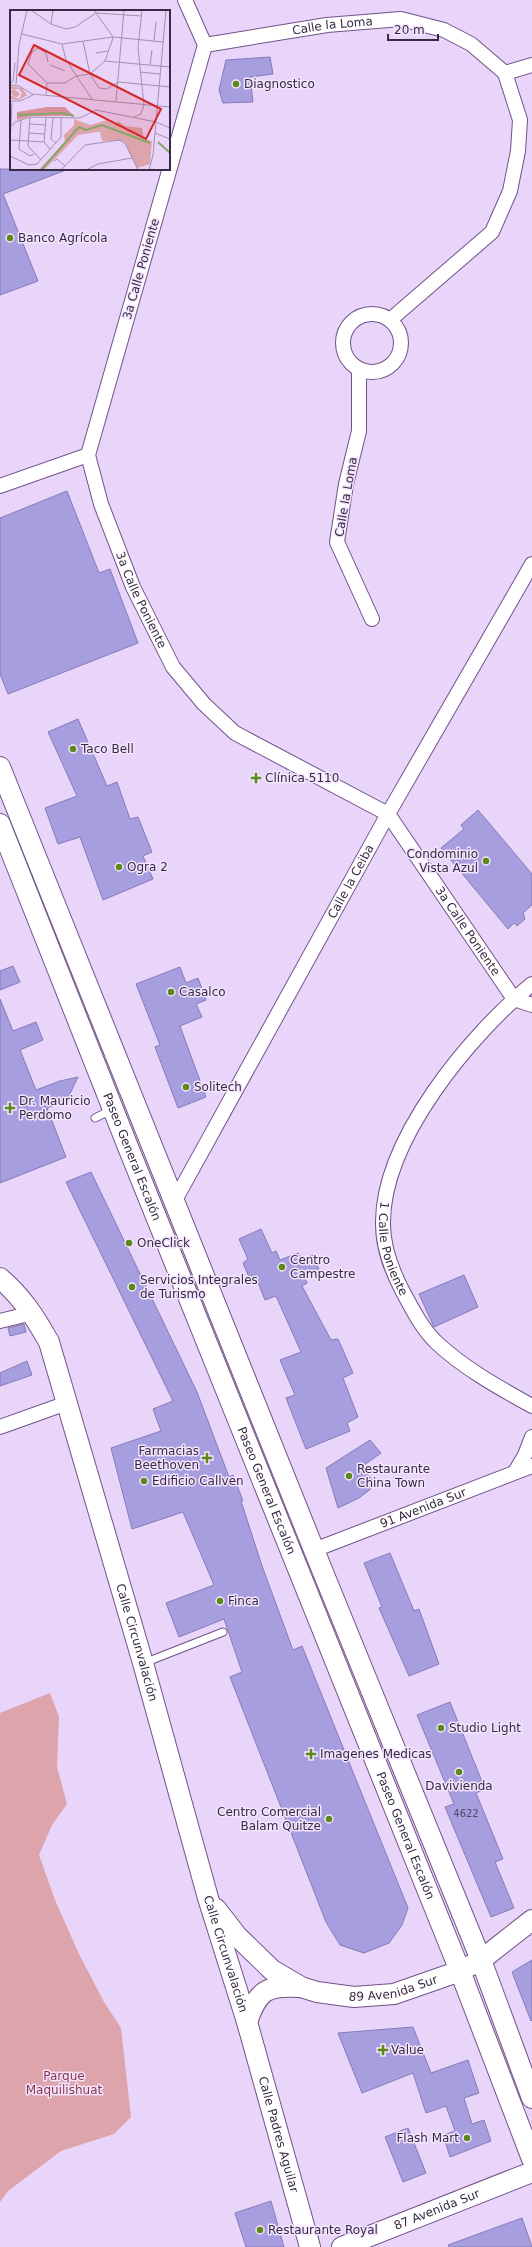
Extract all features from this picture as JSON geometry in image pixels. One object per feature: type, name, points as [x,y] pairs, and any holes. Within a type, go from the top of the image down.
[{"type":"main road","name":"Paseo General Escalón","points":[[0,767],[314,1550],[481,1960],[532,2098]]},
{"type":"main road","name":"Paseo General Escalón","points":[[0,824],[113,1109],[460,1971],[532,2159]]},
{"type":"main road","name":"Calle Circunvalación","points":[[0,1278],[16,1292],[33,1313],[49,1342],[143,1663],[208,1898],[247,2022]]},
{"type":"main road","name":"89 Avenida Sur","points":[[208,1898],[251,1951],[272,1970],[301,1987]]},
{"type":"main road","name":"89 Avenida Sur","points":[[247,2022],[253,2004],[264,1990],[280,1985],[301,1987],[333,1996],[376,1997],[394,1994],[460,1971],[481,1960],[532,1920]]},
{"type":"main road","name":"Calle Padres Aguilar","points":[[247,2022],[310,2247]]},
{"type":"main road","name":"87 Avenida Sur","points":[[342,2247],[532,2172]]},
{"type":"street","points":[[186,0],[205,45]]},
{"type":"street","name":"Calle la Loma","points":[[205,45],[327,25],[401,19],[444,30],[471,44],[505,73]]},
{"type":"street","name":"3a Calle Poniente","points":[[170,168],[205,45]]},
{"type":"street","points":[[390,320],[492,232],[510,191],[518,151],[520,120],[505,73],[532,65]]},
{"type":"street","name":"3a Calle Poniente","points":[[169,170],[88,455],[100,504],[131,581],[173,667],[204,704],[235,733],[388,814],[514,999]]},
{"type":"street","points":[[362,315],[381,315],[390,320],[400,336],[398,354],[390,365],[377,372],[359,369],[346,355],[343,345],[347,327],[362,315]]},
{"type":"street","name":"Calle la Loma","points":[[359,369],[359,431],[346,484],[337,542],[372,619]]},
{"type":"street","points":[[0,486],[88,455]]},
{"type":"street","name":"Calle la Ceiba","points":[[174,1202],[388,814],[532,564]]},
{"type":"street","name":"1 Calle Poniente","points":[[532,984],[514,999],[479,1036],[428,1098],[400,1149],[386,1187],[383,1224],[389,1264],[410,1305],[435,1342],[473,1373],[532,1407]]},
{"type":"street","points":[[514,999],[532,1005]]},
{"type":"street","points":[[0,1321],[33,1313]]},
{"type":"street","points":[[0,1427],[67,1403]]},
{"type":"street","points":[[515,1472],[525,1456],[532,1437]]},
{"type":"street","name":"91 Avenida Sur","points":[[314,1550],[532,1466]]},
{"type":"lane","points":[[95,1118],[113,1109]]},
{"type":"lane","points":[[143,1663],[223,1632]]},
{"type":"green space","name":"Parque Maquilishuat","points":[[50,1693],[59,1717],[57,1767],[67,1804],[52,1825],[39,1855],[55,1900],[79,1954],[104,2002],[121,2028],[131,2117],[114,2134],[61,2151],[8,2191],[0,2202],[0,1713]]},
{"type":"building","name":"Diagnostico","points":[[270,57],[273,74],[250,77],[253,102],[223,103],[219,90],[226,60]]},
{"type":"building","name":"Banco Agrícola","points":[[0,169],[66,170],[3,194],[38,281],[0,295]]},
{"type":"building","points":[[67,491],[99,573],[110,569],[138,643],[8,694],[0,674],[0,518]]},
{"type":"building","points":[[78,719],[107,786],[117,782],[130,819],[138,817],[152,852],[143,856],[153,879],[103,900],[80,837],[58,844],[45,808],[77,796],[48,732]]},
{"type":"building","name":"Condominio Vista Azul","points":[[478,810],[532,874],[532,905],[523,913],[525,919],[517,926],[514,923],[508,929],[441,848],[464,829],[461,825]]},
{"type":"building","points":[[13,966],[20,982],[0,990],[0,971]]},
{"type":"building","points":[[180,967],[186,983],[198,978],[206,1000],[196,1004],[202,1017],[180,1026],[206,1097],[178,1108],[155,1047],[160,1045],[136,984]]},
{"type":"building","points":[[0,999],[13,1031],[36,1022],[43,1040],[20,1050],[36,1090],[60,1081],[78,1077],[67,1100],[47,1108],[66,1157],[0,1183]]},
{"type":"building","points":[[91,1172],[197,1392],[229,1477],[233,1475],[243,1501],[241,1501],[262,1566],[293,1650],[302,1646],[408,1908],[402,1925],[389,1943],[364,1953],[340,1945],[326,1922],[230,1677],[242,1672],[224,1619],[179,1637],[166,1603],[214,1585],[183,1512],[132,1529],[111,1448],[161,1431],[153,1409],[173,1401],[66,1182]]},
{"type":"building","points":[[261,1229],[272,1253],[276,1251],[280,1260],[298,1253],[301,1260],[313,1255],[320,1272],[305,1278],[307,1283],[302,1286],[331,1340],[338,1339],[353,1373],[343,1378],[358,1417],[347,1423],[350,1431],[306,1449],[286,1398],[295,1395],[280,1360],[301,1352],[276,1296],[265,1300],[255,1275],[249,1277],[243,1263],[248,1259],[239,1239]]},
{"type":"building","points":[[464,1275],[478,1307],[434,1327],[419,1294]]},
{"type":"building","points":[[24,1324],[26,1332],[10,1336],[8,1328]]},
{"type":"building","points":[[27,1361],[32,1375],[0,1386],[0,1373]]},
{"type":"building","name":"Restaurante China Town","points":[[370,1440],[381,1453],[360,1468],[377,1484],[359,1498],[338,1508],[326,1468]]},
{"type":"building","points":[[390,1553],[414,1611],[419,1609],[439,1664],[409,1676],[379,1608],[382,1607],[364,1563]]},
{"type":"building","points":[[450,1702],[485,1789],[476,1793],[503,1859],[495,1862],[514,1908],[491,1917],[445,1807],[454,1804],[417,1715]]},
{"type":"building","points":[[532,1960],[532,2020],[531,2021],[512,1972]]},
{"type":"building","points":[[413,2027],[431,2073],[468,2060],[479,2093],[464,2098],[472,2124],[484,2120],[491,2141],[450,2157],[443,2135],[455,2131],[446,2106],[426,2113],[413,2073],[362,2093],[338,2033]]},
{"type":"building","points":[[408,2128],[426,2173],[403,2182],[385,2137]]},
{"type":"building","name":"Restaurante Royal","points":[[271,2201],[284,2247],[246,2247],[235,2213]]},
{"type":"building","points":[[522,2218],[532,2247],[449,2247],[448,2245]]},
{"type":"place","name":"Diagnostico","points":[[236,84]]},
{"type":"place","name":"Banco Agrícola","points":[[10,238]]},
{"type":"place","name":"Taco Bell","points":[[73,749]]},
{"type":"place","name":"Clínica 5110","points":[[256,778]]},
{"type":"place","name":"Condominio Vista Azul","points":[[486,861]]},
{"type":"place","name":"Ogra 2","points":[[119,867]]},
{"type":"place","name":"Casalco","points":[[171,992]]},
{"type":"place","name":"Solitech","points":[[186,1087]]},
{"type":"place","name":"Dr. Mauricio Perdomo","points":[[10,1108]]},
{"type":"place","name":"OneClick","points":[[129,1243]]},
{"type":"place","name":"Centro Campestre","points":[[282,1267]]},
{"type":"place","name":"Servicios Integrales de Turismo","points":[[132,1287]]},
{"type":"place","name":"Farmacias Beethoven","points":[[207,1458]]},
{"type":"place","name":"Restaurante China Town","points":[[349,1476]]},
{"type":"place","name":"Edificio Callven","points":[[144,1481]]},
{"type":"place","name":"Finca","points":[[220,1601]]},
{"type":"place","name":"Studio Light","points":[[441,1728]]},
{"type":"place","name":"Imagenes Medicas","points":[[311,1754]]},
{"type":"place","name":"Davivienda","points":[[459,1772]]},
{"type":"place","name":"Centro Comercial Balam Quitze","points":[[329,1819]]},
{"type":"place","name":"Value","points":[[383,2050]]},
{"type":"place","name":"Flash Mart","points":[[467,2138]]},
{"type":"place","name":"Restaurante Royal","points":[[260,2230]]}]
